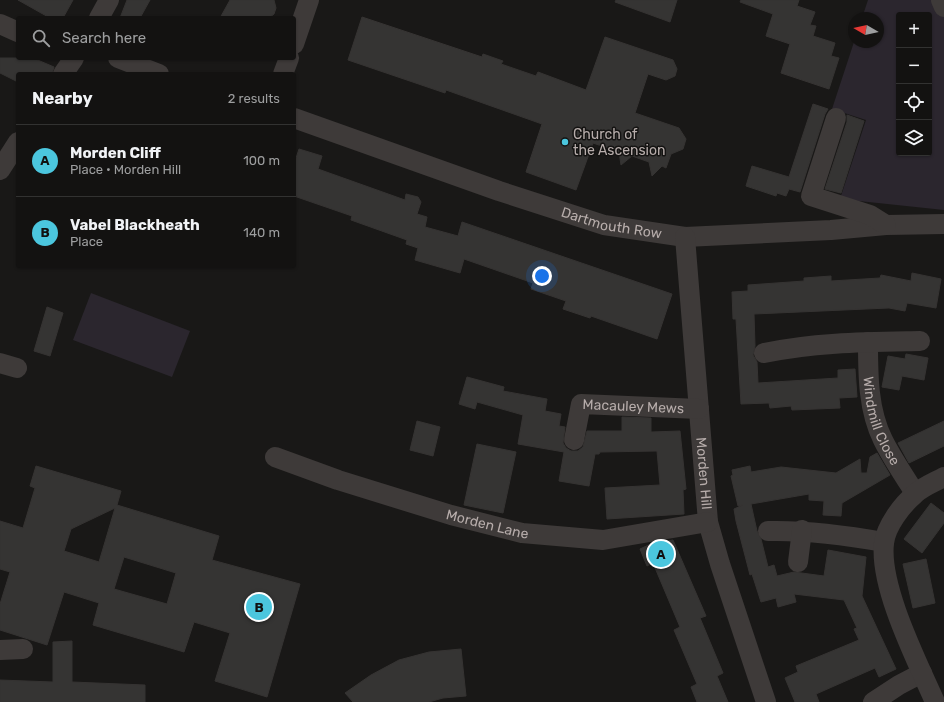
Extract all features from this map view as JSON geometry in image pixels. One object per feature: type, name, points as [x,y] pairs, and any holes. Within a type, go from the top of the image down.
[{"type":"street","points":[[100,16],[109,0]]},
{"type":"street","points":[[296,38],[310,0]]},
{"type":"street","points":[[940,0],[944,8]]},
{"type":"street","points":[[0,24],[16,31]]},
{"type":"street","points":[[64,72],[73,60]]},
{"type":"street","points":[[123,60],[155,72]]},
{"type":"street","points":[[284,72],[288,60]]},
{"type":"street","points":[[836,118],[811,196],[870,215],[886,225]]},
{"type":"street","name":"Dartmouth Row","points":[[296,119],[499,191],[604,225],[685,237],[831,230],[886,225],[944,224]]},
{"type":"street","points":[[0,170],[16,145]]},
{"type":"street","name":"Morden Hill","points":[[685,237],[708,522],[720,564],[766,702]]},
{"type":"street","points":[[764,353],[795,346],[920,341]]},
{"type":"street","name":"Windmill Close","points":[[868,342],[870,393],[875,418],[883,439],[916,493]]},
{"type":"street","name":"Macauley Mews","points":[[574,440],[581,404],[699,409]]},
{"type":"street","name":"Morden Lane","points":[[275,457],[338,480],[444,513],[522,533],[563,538],[603,540],[708,522]]},
{"type":"street","points":[[935,702],[907,639],[890,588],[885,559],[884,542],[891,526],[902,508],[916,493],[944,478]]},
{"type":"street","points":[[768,531],[802,530],[884,542]]},
{"type":"street","points":[[798,562],[802,530]]},
{"type":"street","points":[[0,650],[23,649]]},
{"type":"street","points":[[873,702],[899,685],[922,673]]},
{"type":"shaded area","points":[[868,0],[944,0],[944,210],[840,199],[866,120],[832,109],[852,48],[884,48],[884,12],[864,12]]},
{"type":"shaded area","points":[[91,293],[190,331],[172,377],[73,340]]},
{"type":"building","points":[[18,0],[73,0],[64,16],[46,16]]},
{"type":"building","points":[[127,0],[150,0],[141,16],[121,16]]},
{"type":"building","points":[[230,0],[274,0],[276,8],[272,16],[221,16]]},
{"type":"building","points":[[616,0],[677,0],[670,22],[615,2]]},
{"type":"building","points":[[741,0],[799,0],[797,6],[815,12],[810,25],[816,26],[813,36],[835,43],[831,56],[839,58],[829,89],[781,73],[790,44],[766,36],[773,14],[740,2]]},
{"type":"building","points":[[362,17],[482,57],[483,54],[503,61],[501,64],[536,76],[538,72],[586,90],[605,37],[673,60],[677,69],[675,76],[666,80],[648,74],[635,113],[679,128],[686,139],[683,149],[671,154],[666,168],[662,166],[652,176],[649,162],[632,156],[621,165],[619,152],[593,143],[576,190],[526,172],[542,124],[446,90],[445,93],[348,60]]},
{"type":"building","points":[[0,58],[38,60],[54,67],[53,72],[16,72],[16,81],[0,73]]},
{"type":"building","points":[[813,104],[828,109],[825,114],[800,192],[789,189],[786,196],[777,193],[776,196],[746,186],[752,166],[789,177]]},
{"type":"building","points":[[847,115],[864,121],[841,193],[825,189],[847,122]]},
{"type":"building","points":[[299,149],[322,156],[318,169],[405,200],[406,194],[418,197],[421,202],[417,214],[427,217],[425,227],[458,236],[462,222],[672,294],[657,339],[591,316],[590,318],[563,309],[566,301],[531,289],[533,283],[464,259],[460,273],[415,260],[418,248],[406,244],[407,240],[351,220],[352,216],[296,197],[296,158]]},
{"type":"building","points":[[912,273],[941,279],[936,308],[907,303],[905,311],[889,308],[754,314],[755,346],[753,355],[757,362],[758,383],[838,378],[838,370],[855,369],[857,397],[839,398],[840,408],[792,410],[791,406],[770,408],[769,403],[741,404],[736,319],[733,319],[732,292],[748,291],[748,285],[804,281],[804,278],[831,276],[831,281],[880,278],[881,275],[911,281]]},
{"type":"building","points":[[47,307],[63,313],[50,356],[34,351]]},
{"type":"building","points":[[906,354],[928,358],[924,380],[902,376],[899,390],[882,387],[888,356],[905,359]]},
{"type":"building","points":[[467,377],[504,387],[503,391],[547,399],[545,411],[561,414],[559,426],[565,427],[563,443],[566,448],[571,451],[578,451],[583,447],[587,431],[622,431],[622,417],[651,418],[651,432],[680,431],[686,489],[683,490],[684,514],[607,519],[605,488],[660,485],[657,451],[600,452],[599,454],[595,454],[589,486],[559,481],[564,452],[518,444],[523,415],[477,402],[475,409],[459,404]]},
{"type":"building","points":[[417,421],[440,427],[433,456],[410,450]]},
{"type":"building","points":[[944,421],[944,446],[909,463],[898,443]]},
{"type":"building","points":[[477,444],[516,452],[503,513],[464,505]]},
{"type":"building","points":[[877,453],[890,475],[842,503],[841,516],[823,515],[824,501],[809,500],[809,494],[751,504],[757,531],[761,539],[768,567],[774,565],[777,576],[794,572],[824,576],[828,550],[866,557],[862,596],[896,669],[879,677],[875,668],[816,694],[819,702],[795,702],[785,678],[798,672],[796,666],[859,640],[854,629],[857,628],[844,600],[794,594],[796,602],[778,607],[776,598],[761,602],[752,574],[750,575],[736,521],[734,509],[743,505],[738,506],[731,476],[733,475],[732,470],[750,466],[751,472],[781,467],[836,473],[860,459],[861,473],[867,473],[870,457]]},
{"type":"building","points":[[36,466],[121,491],[117,505],[219,536],[212,560],[300,584],[267,697],[215,681],[230,633],[194,622],[184,652],[93,625],[99,603],[64,592],[47,645],[0,630],[0,604],[10,572],[0,569],[0,521],[23,528],[35,488],[30,486]],"holes":[[[115,508],[99,562],[64,551],[71,529]],[[124,557],[176,573],[167,604],[114,589]]]},
{"type":"building","points":[[931,503],[944,513],[944,523],[922,553],[904,539]]},
{"type":"building","points":[[673,540],[706,616],[700,618],[723,673],[717,676],[728,702],[697,702],[691,687],[697,684],[674,630],[680,627],[653,563],[647,566],[640,549],[653,543]]},
{"type":"building","points":[[926,559],[935,603],[913,608],[903,564]]},
{"type":"building","points":[[72,641],[72,682],[145,685],[145,702],[0,702],[0,680],[53,682],[53,642]]},
{"type":"building","points":[[461,649],[466,696],[443,698],[429,702],[353,702],[345,693],[371,675],[399,660],[429,652]]},
{"type":"place","name":"Church of the Ascension","points":[[565,142]]},
{"type":"place","name":"Morden Cliff","points":[[661,554]]},
{"type":"place","name":"Vabel Blackheath","points":[[259,607]]}]
